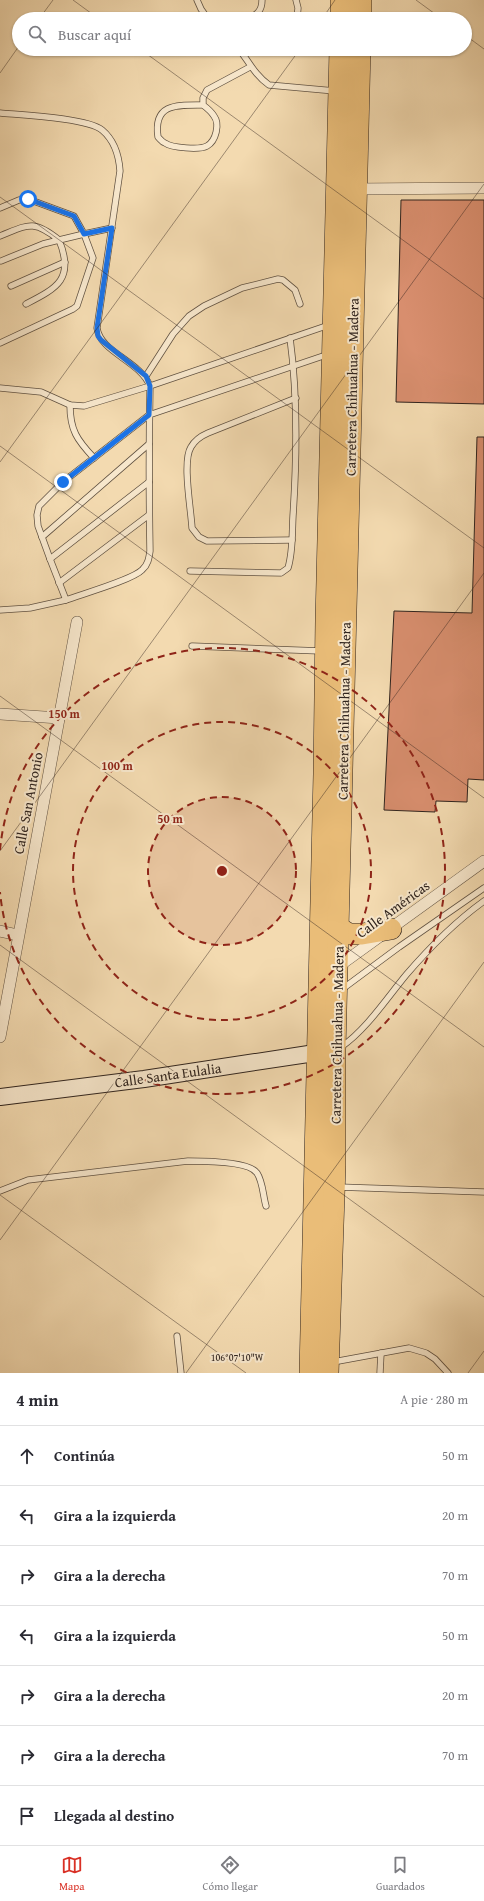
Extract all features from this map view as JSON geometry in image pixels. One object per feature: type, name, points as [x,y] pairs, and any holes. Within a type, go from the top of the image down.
[{"type":"highway","points":[[341,0],[341,12]]},
{"type":"highway","points":[[361,0],[361,12]]},
{"type":"highway","name":"Carretera Chihuahua - Madera","points":[[340,56],[337,190],[343,319]]},
{"type":"highway","name":"Carretera Chihuahua - Madera","points":[[319,1367],[328,1000],[338,967],[339,928],[335,651],[328,542],[329,501],[342,350],[343,319],[357,189],[360,56]]},
{"type":"highway","name":"Carretera Chihuahua - Madera","points":[[328,1000],[319,980],[335,651],[349,536],[350,502],[342,350]]},
{"type":"highway","points":[[329,501],[339,507],[350,502]]},
{"type":"highway","points":[[328,542],[337,533],[349,536]]},
{"type":"highway","points":[[339,928],[349,934],[362,934],[391,929]]},
{"type":"highway","name":"Carretera Chihuahua - Madera","points":[[319,1367],[334,1187],[326,1052]]},
{"type":"street","points":[[337,190],[484,188]]},
{"type":"street","name":"Calle San Antonio","points":[[0,1037],[77,622]]},
{"type":"street","points":[[0,714],[59,718]]},
{"type":"street","name":"Calle Américas","points":[[319,980],[484,861]]},
{"type":"street","points":[[0,931],[18,935]]},
{"type":"street","name":"Calle Santa Eulalia","points":[[0,1097],[144,1079],[326,1052]]},
{"type":"lane","points":[[197,0],[203,12]]},
{"type":"lane","points":[[259,12],[262,0]]},
{"type":"lane","points":[[296,0],[298,12]]},
{"type":"lane","points":[[243,56],[261,80],[269,85],[339,91]]},
{"type":"lane","points":[[203,105],[182,105],[171,107],[163,111],[157,120],[158,137],[165,144],[178,147],[203,148],[209,145],[213,141],[217,129],[215,117],[203,105],[203,98],[207,90],[250,67]]},
{"type":"lane","points":[[0,113],[70,120],[102,130],[114,146],[120,160],[120,171],[97,328],[98,336],[110,348],[146,376],[150,386],[150,550],[149,559],[142,570],[136,575],[66,600],[30,608],[0,610]]},
{"type":"lane","points":[[0,208],[19,200],[28,199],[74,216],[84,234],[92,258],[77,306],[0,343]]},
{"type":"lane","points":[[0,236],[28,225],[33,225],[48,232],[59,240],[65,262],[58,285],[51,291],[26,304]]},
{"type":"lane","points":[[1,261],[43,244],[112,228]]},
{"type":"lane","points":[[11,286],[65,262]]},
{"type":"lane","points":[[146,376],[173,334],[185,320],[204,306],[222,296],[258,283],[283,280],[295,290],[300,304]]},
{"type":"lane","points":[[0,388],[41,392],[77,406],[91,404],[150,386],[343,319]]},
{"type":"lane","points":[[190,571],[281,573],[286,570],[289,564],[292,540],[297,451],[294,365],[290,338]]},
{"type":"lane","points":[[66,600],[42,537],[37,515],[39,506],[63,482],[149,415],[342,350]]},
{"type":"lane","points":[[292,540],[207,541],[199,537],[192,528],[186,460],[191,447],[204,435],[296,398]]},
{"type":"lane","points":[[70,404],[72,428],[77,439],[94,458]]},
{"type":"lane","points":[[42,537],[149,444]]},
{"type":"lane","points":[[50,559],[149,482]]},
{"type":"lane","points":[[60,583],[149,515]]},
{"type":"lane","points":[[192,646],[335,651]]},
{"type":"lane","points":[[328,1000],[399,947],[484,888]]},
{"type":"lane","points":[[326,1052],[356,1036],[408,973],[458,920],[484,901]]},
{"type":"lane","points":[[0,1191],[28,1180],[188,1161],[203,1161],[244,1166],[252,1169],[256,1172],[259,1178],[266,1206]]},
{"type":"lane","points":[[334,1187],[484,1192]]},
{"type":"lane","points":[[177,1336],[181,1373]]},
{"type":"lane","points":[[319,1367],[409,1348],[418,1350],[435,1359],[448,1373]]},
{"type":"lane","points":[[380,1373],[381,1353]]},
{"type":"building","points":[[401,200],[484,200],[484,404],[396,402]]},
{"type":"building","points":[[477,437],[484,437],[484,780],[468,779],[467,802],[436,801],[435,812],[384,810],[394,611],[472,613]]},
{"type":"route","points":[[28,199],[68,212],[74,216],[84,234],[112,228],[97,328],[98,336],[110,348],[146,376],[150,386],[149,415],[63,482]]}]
